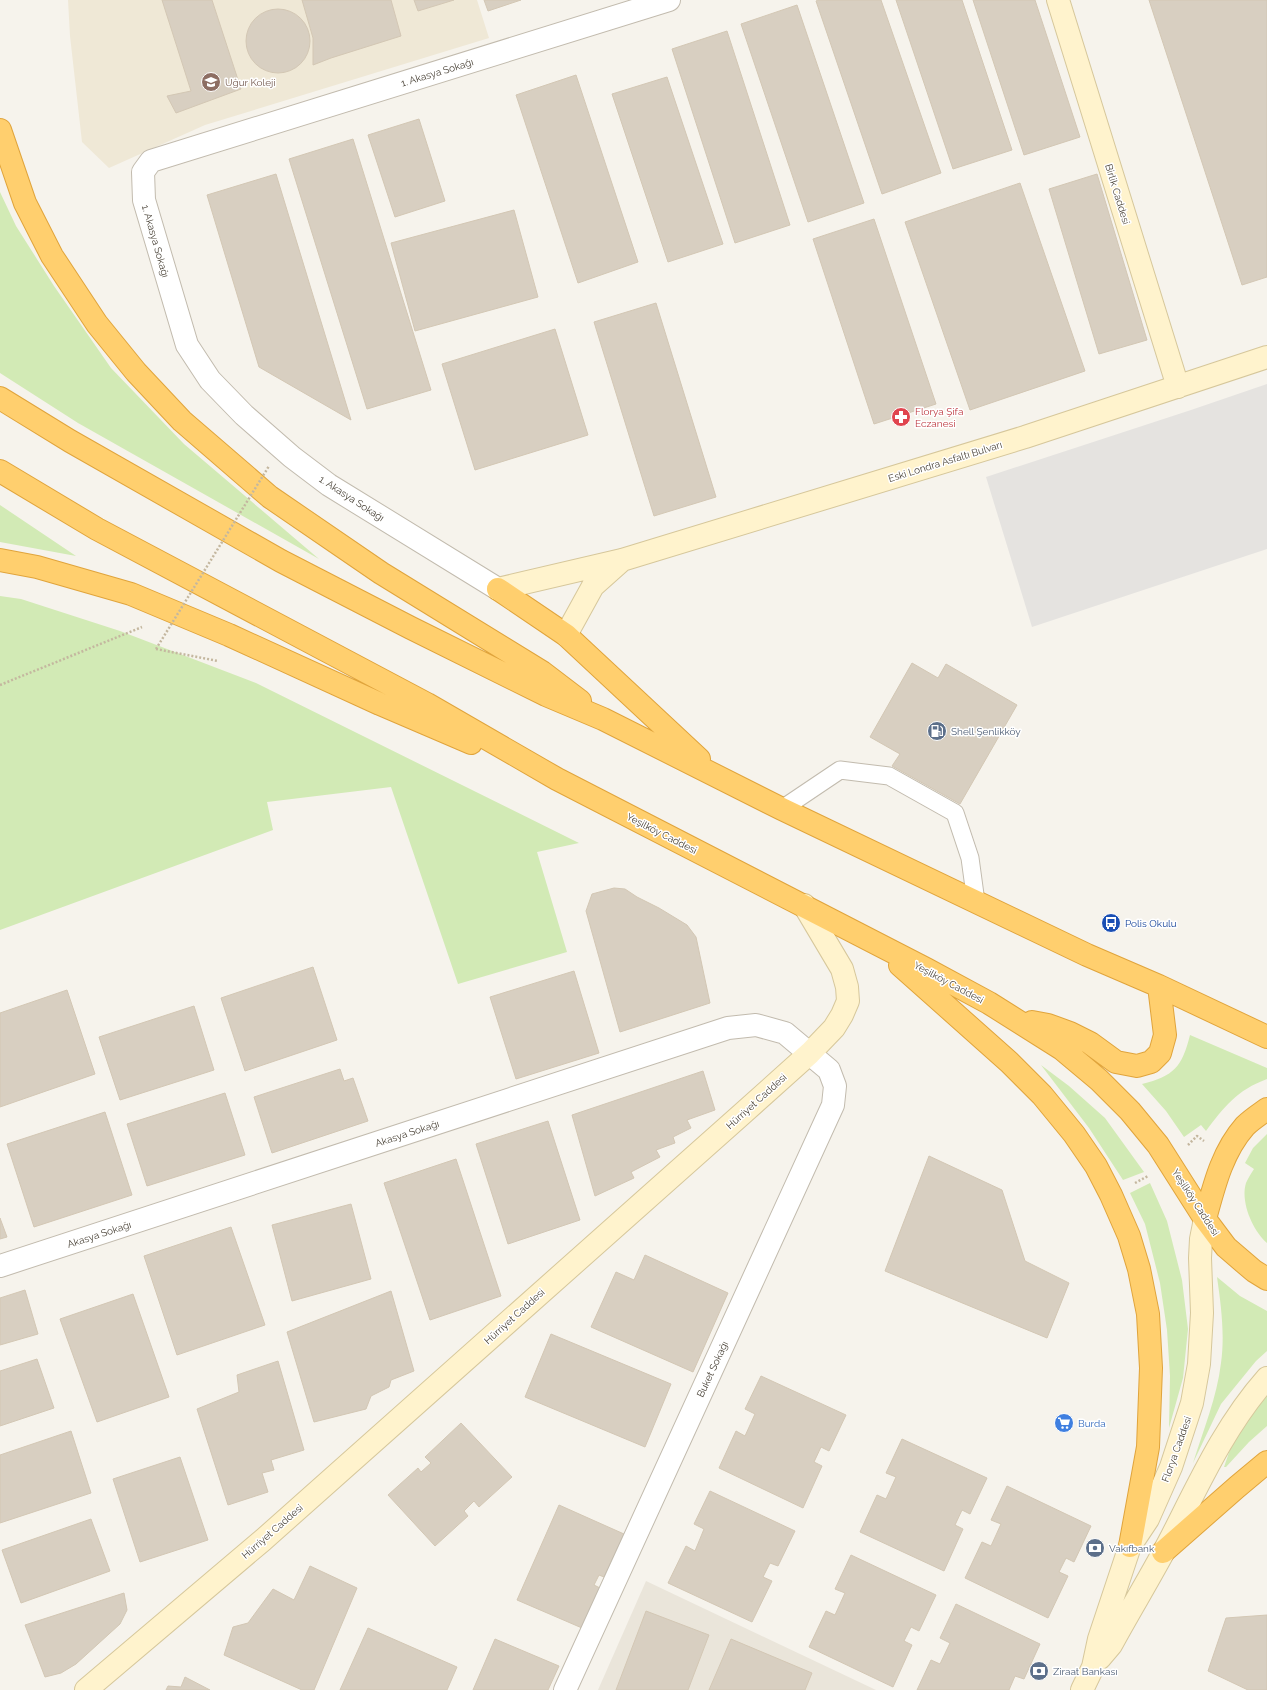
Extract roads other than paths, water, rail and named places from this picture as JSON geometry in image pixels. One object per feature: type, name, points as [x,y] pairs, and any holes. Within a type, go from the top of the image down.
[{"type":"highway","points":[[0,130],[25,203],[52,256],[97,324],[136,372],[182,421],[270,497],[381,573],[542,672],[603,719]]},
{"type":"highway","points":[[0,398],[70,441],[281,561],[504,675],[546,695],[603,719],[782,809],[1087,955],[1159,986],[1267,1037]]},
{"type":"highway","points":[[0,471],[97,529],[427,704],[557,779]]},
{"type":"highway","points":[[0,560],[37,567],[131,594],[229,635],[380,704],[557,779]]},
{"type":"highway","points":[[498,589],[566,635],[717,777]]},
{"type":"highway","name":"Yeşilköy Caddesi","points":[[557,779],[804,905],[933,973],[1014,1018],[1062,1048],[1099,1080],[1130,1111],[1158,1145],[1205,1219],[1226,1247],[1254,1271],[1267,1279]]},
{"type":"highway","points":[[877,944],[1009,1062],[1042,1095],[1074,1134],[1096,1166],[1111,1194],[1129,1236],[1139,1269],[1148,1314],[1151,1368],[1148,1447],[1130,1546]]},
{"type":"highway","points":[[1014,1018],[1048,1025],[1070,1033],[1090,1043],[1116,1062],[1137,1066],[1151,1062],[1160,1053],[1165,1035],[1159,986]]},
{"type":"highway","points":[[1205,1219],[1224,1157],[1246,1126],[1267,1109]]},
{"type":"highway","points":[[1163,1552],[1237,1486],[1267,1462]]},
{"type":"main road","name":"Birlik Caddesi","points":[[1058,0],[1178,387]]},
{"type":"main road","name":"Eski Londra Asfaltı Bulvarı","points":[[498,589],[622,560],[1025,437],[1267,357]]},
{"type":"main road","points":[[566,635],[593,586],[622,560]]},
{"type":"main road","name":"Hürriyet Caddesi","points":[[86,1690],[263,1540],[810,1053],[834,1028],[848,1001],[847,987],[842,969],[804,905]]},
{"type":"main road","name":"Florya Caddesi","points":[[1082,1690],[1093,1666],[1099,1639],[1130,1546],[1148,1519],[1171,1467],[1192,1403],[1199,1364],[1202,1313],[1200,1258],[1201,1239],[1205,1219]]},
{"type":"main road","name":"Florya Caddesi","points":[[1093,1666],[1111,1644],[1163,1552],[1221,1442],[1252,1395],[1267,1378]]},
{"type":"street","name":"1. Akasya Sokağı","points":[[498,589],[329,485],[292,457],[244,415],[210,380],[187,345],[144,200],[143,172],[151,160],[670,0]]},
{"type":"street","name":"Akasya Sokağı","points":[[0,1266],[728,1028],[756,1025],[785,1033],[810,1053]]},
{"type":"street","name":"Buket Sokağı","points":[[565,1690],[833,1104],[835,1086],[828,1070],[810,1053]]},
{"type":"lane","points":[[782,809],[840,770],[890,776],[955,813],[970,858],[976,902]]},
{"type":"place","name":"Uğur Koleji","points":[[211,82]]},
{"type":"place","name":"Florya Şifa Eczanesi","points":[[901,417]]},
{"type":"place","name":"Shell Şenlikköy","points":[[937,731]]},
{"type":"place","name":"Polis Okulu","points":[[1111,923]]},
{"type":"place","name":"Burda","points":[[1064,1423]]},
{"type":"place","name":"Vakıfbank","points":[[1095,1548]]},
{"type":"place","name":"Ziraat Bankası","points":[[1039,1671]]}]
